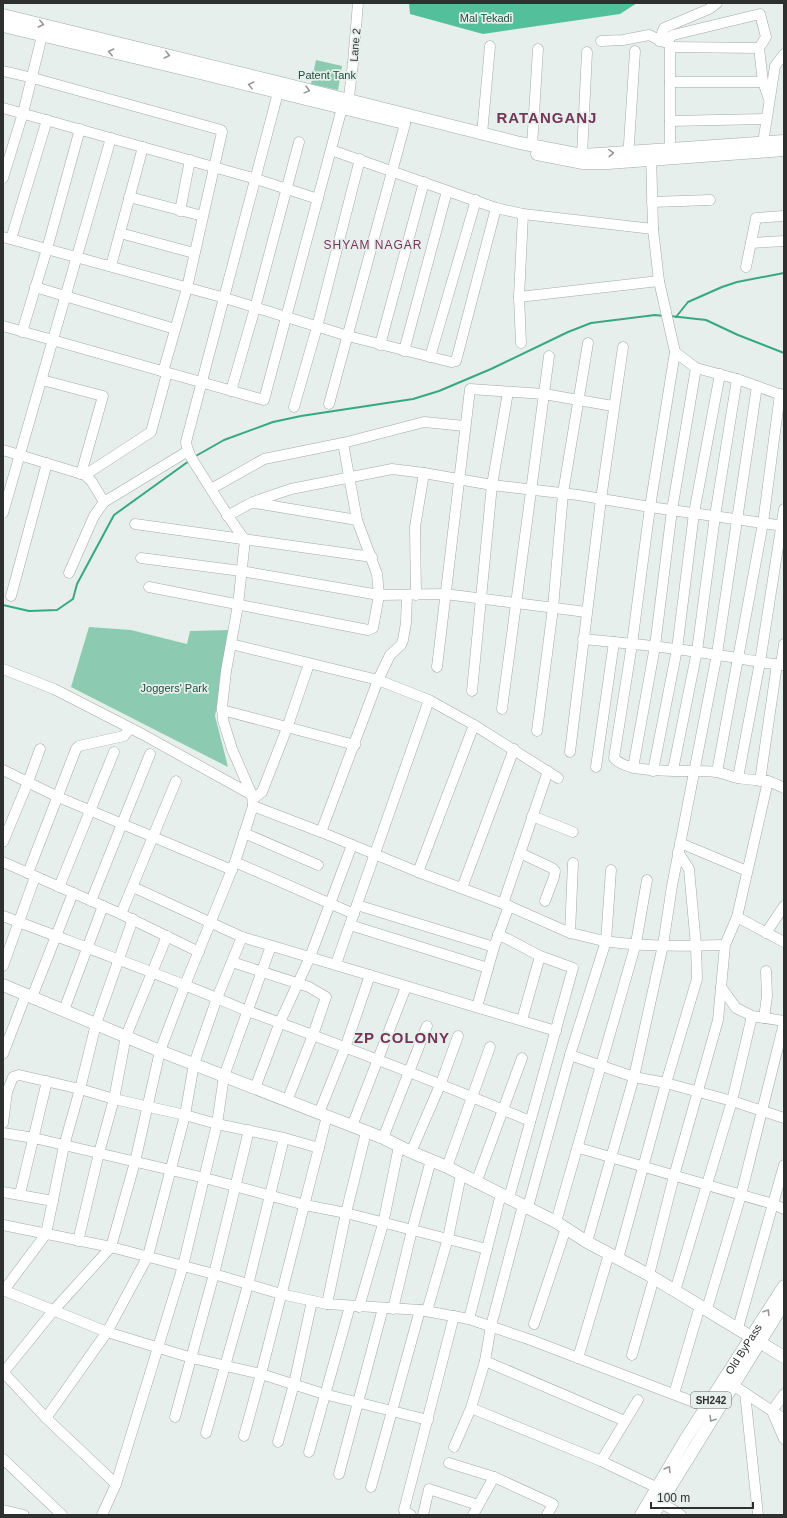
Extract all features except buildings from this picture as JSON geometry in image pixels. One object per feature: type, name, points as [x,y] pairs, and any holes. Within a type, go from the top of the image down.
[{"type":"main road","points":[[3,15],[279,87],[405,124],[559,160],[582,163],[608,163],[628,157]]},
{"type":"main road","points":[[3,26],[42,36],[279,87]]},
{"type":"main road","points":[[346,106],[482,134],[532,146],[582,154],[628,157],[784,150]]},
{"type":"main road","points":[[670,154],[784,141]]},
{"type":"main road","points":[[3,985],[160,1051],[383,1138],[447,1167],[526,1206],[561,1225],[587,1242],[652,1276],[784,1357]]},
{"type":"main road","name":"Old ByPass","points":[[641,1515],[659,1495],[733,1385],[784,1286]]},
{"type":"main road","name":"Old ByPass","points":[[653,1515],[659,1495],[707,1407],[784,1303]]},
{"type":"street","name":"Lane 2","points":[[231,391],[264,400],[331,150],[346,106],[358,3]]},
{"type":"street","points":[[670,154],[670,82],[664,28],[709,9],[717,3]]},
{"type":"street","points":[[666,43],[673,35],[760,14],[766,36],[759,48],[763,82],[769,99]]},
{"type":"street","points":[[601,41],[624,40],[646,35],[652,36],[666,43],[759,48]]},
{"type":"street","points":[[3,178],[23,113],[42,36]]},
{"type":"street","points":[[482,134],[490,46]]},
{"type":"street","points":[[532,146],[538,49]]},
{"type":"street","points":[[628,157],[635,51]]},
{"type":"street","points":[[582,154],[587,52]]},
{"type":"street","points":[[763,143],[775,66],[784,54]]},
{"type":"street","points":[[3,71],[221,130],[222,134],[213,167],[187,288],[175,328],[151,432],[83,474]]},
{"type":"street","points":[[670,82],[763,82]]},
{"type":"street","points":[[253,800],[232,750],[223,720],[222,710],[226,670],[238,604],[245,540],[227,516],[189,453],[186,442],[225,298],[279,87]]},
{"type":"street","points":[[3,108],[256,179],[318,199]]},
{"type":"street","points":[[670,121],[766,119]]},
{"type":"street","points":[[48,120],[7,238],[225,298],[286,318],[430,358],[451,362],[456,361],[496,208]]},
{"type":"street","points":[[329,404],[405,124]]},
{"type":"street","points":[[22,332],[47,249],[80,129]]},
{"type":"street","points":[[3,514],[111,138]]},
{"type":"street","points":[[3,326],[231,391],[256,308],[299,142]]},
{"type":"street","points":[[111,266],[143,147]]},
{"type":"street","points":[[331,150],[496,208],[523,214],[653,229]]},
{"type":"street","points":[[651,155],[653,229],[659,281],[675,352],[650,507],[632,644],[614,758],[617,762],[633,768],[653,771],[673,770],[717,772],[738,778],[764,781],[784,788]]},
{"type":"street","points":[[294,407],[317,327],[360,159]]},
{"type":"street","points":[[180,211],[190,160]]},
{"type":"street","points":[[380,345],[424,182]]},
{"type":"street","points":[[404,351],[447,191]]},
{"type":"street","points":[[129,198],[203,216]]},
{"type":"street","points":[[430,358],[476,200]]},
{"type":"street","points":[[652,202],[710,200]]},
{"type":"street","points":[[520,343],[519,297],[523,214]]},
{"type":"street","points":[[746,267],[756,218],[784,216]]},
{"type":"street","points":[[120,233],[194,253]]},
{"type":"street","points":[[751,243],[784,241]]},
{"type":"street","points":[[519,297],[659,281]]},
{"type":"street","points":[[36,287],[175,328]]},
{"type":"street","points":[[537,731],[553,608],[563,493],[588,343]]},
{"type":"street","points":[[570,752],[586,612],[613,406],[623,347]]},
{"type":"street","points":[[675,352],[696,368],[737,379],[782,395],[763,523],[717,772]]},
{"type":"street","points":[[502,709],[550,356]]},
{"type":"street","points":[[633,768],[655,646],[672,510],[696,368]]},
{"type":"street","points":[[653,771],[677,649],[694,513],[720,374]]},
{"type":"street","points":[[673,770],[697,651],[715,516],[737,379]]},
{"type":"street","points":[[42,380],[103,396],[83,474]]},
{"type":"street","points":[[587,1242],[634,1077],[663,945],[693,771],[717,654],[738,520],[756,386]]},
{"type":"street","points":[[437,667],[470,389],[544,394],[613,406]]},
{"type":"street","points":[[472,690],[492,485],[508,392]]},
{"type":"street","points":[[211,489],[264,459],[343,443],[424,422],[465,426]]},
{"type":"street","points":[[149,587],[371,630],[375,625],[379,595],[377,574],[372,557],[357,520],[343,443]]},
{"type":"street","points":[[3,450],[83,474],[92,482],[104,502]]},
{"type":"street","points":[[70,573],[94,516],[104,502],[189,453]]},
{"type":"street","points":[[10,596],[47,463]]},
{"type":"street","points":[[227,516],[253,502],[291,489],[392,469],[492,485],[563,493],[783,526]]},
{"type":"street","points":[[321,832],[355,745],[378,680],[394,651],[403,640],[412,595],[416,516],[424,473]]},
{"type":"street","points":[[253,502],[357,520]]},
{"type":"street","points":[[738,778],[760,662],[783,526],[784,509]]},
{"type":"street","points":[[135,524],[372,557]]},
{"type":"street","points":[[141,558],[241,571],[379,595],[445,594],[586,612]]},
{"type":"street","points":[[583,639],[697,651],[781,665]]},
{"type":"street","points":[[596,767],[614,642]]},
{"type":"street","points":[[231,644],[378,680],[429,700],[474,725],[558,778]]},
{"type":"street","points":[[632,1355],[652,1276],[674,1176],[699,1092],[718,1020],[725,945],[737,917],[747,870],[764,781],[784,644]]},
{"type":"street","points":[[116,1484],[46,1418],[3,1372],[53,1311],[111,1247],[135,1162],[160,1051],[233,866],[253,800],[262,792],[287,728],[309,664]]},
{"type":"street","points":[[3,669],[54,689],[130,728],[253,800],[321,832],[418,872],[506,905],[570,933],[606,941],[663,945],[725,945]]},
{"type":"street","points":[[336,964],[429,700]]},
{"type":"street","points":[[222,710],[355,745]]},
{"type":"street","points":[[418,872],[474,725]]},
{"type":"street","points":[[3,966],[19,922],[32,875],[58,796],[74,752],[79,746],[124,736],[130,728]]},
{"type":"street","points":[[3,842],[40,749]]},
{"type":"street","points":[[462,888],[514,750]]},
{"type":"street","points":[[59,887],[114,752]]},
{"type":"street","points":[[91,901],[150,754]]},
{"type":"street","points":[[3,770],[58,796],[154,837],[330,903],[494,948]]},
{"type":"street","points":[[477,1007],[520,853],[548,771]]},
{"type":"street","points":[[121,914],[176,781]]},
{"type":"street","points":[[532,816],[573,832]]},
{"type":"street","points":[[244,833],[318,865]]},
{"type":"street","points":[[255,1088],[280,1022],[310,957],[352,845]]},
{"type":"street","points":[[679,848],[747,870]]},
{"type":"street","points":[[578,1358],[642,1167],[697,979],[696,946],[689,869],[679,848]]},
{"type":"street","points":[[520,853],[552,868],[555,871],[545,901]]},
{"type":"street","points":[[3,862],[121,914],[199,952]]},
{"type":"street","points":[[570,933],[573,863]]},
{"type":"street","points":[[454,1447],[471,1408],[485,1361],[491,1326],[570,1055],[606,941],[611,870]]},
{"type":"street","points":[[534,1324],[561,1225],[579,1148],[636,943],[648,880]]},
{"type":"street","points":[[133,887],[210,924],[242,937],[336,964],[406,987],[556,1030]]},
{"type":"street","points":[[3,1054],[5,1042],[29,996],[56,936],[73,893]]},
{"type":"street","points":[[64,1010],[103,906]]},
{"type":"street","points":[[766,933],[784,906]]},
{"type":"street","points":[[3,916],[185,985],[248,1011],[440,1083],[530,1121]]},
{"type":"street","points":[[737,917],[784,942]]},
{"type":"street","points":[[132,920],[96,1024],[64,1146],[46,1234],[3,1290],[107,1332],[192,1358],[261,1374],[324,1394],[428,1420]]},
{"type":"street","points":[[350,925],[488,968]]},
{"type":"street","points":[[469,1319],[487,1249],[530,1121],[573,968],[540,956],[498,934]]},
{"type":"street","points":[[78,1240],[114,1099],[126,1036],[167,936]]},
{"type":"street","points":[[46,1418],[107,1332],[148,1256],[185,1115],[194,1064],[242,937]]},
{"type":"street","points":[[105,1514],[116,1484],[183,1266],[217,1124],[224,1076],[271,946]]},
{"type":"street","points":[[522,1020],[540,956]]},
{"type":"street","points":[[232,962],[309,987],[326,997],[287,1101]]},
{"type":"street","points":[[764,1018],[768,996],[766,971]]},
{"type":"street","points":[[244,1436],[319,1148],[323,1115],[370,975]]},
{"type":"street","points":[[352,1126],[406,987]]},
{"type":"street","points":[[674,1394],[741,1195],[784,1022],[752,1016],[736,1008],[721,987]]},
{"type":"street","points":[[675,1291],[732,1101],[752,1016]]},
{"type":"street","points":[[383,1138],[426,1026]]},
{"type":"street","points":[[411,1152],[458,1036]]},
{"type":"street","points":[[447,1167],[490,1047]]},
{"type":"street","points":[[570,1055],[634,1077],[666,1083],[732,1101],[784,1118]]},
{"type":"street","points":[[476,1182],[522,1058]]},
{"type":"street","points":[[3,1123],[5,1092],[13,1077],[16,1075],[23,1075],[114,1099],[148,1106],[217,1124],[284,1138],[319,1148]]},
{"type":"street","points":[[20,1194],[47,1081]]},
{"type":"street","points":[[175,1417],[214,1274],[249,1130]]},
{"type":"street","points":[[327,1304],[346,1213],[366,1132]]},
{"type":"street","points":[[3,1133],[34,1138],[205,1178],[304,1205],[346,1213],[383,1224],[448,1238],[487,1249]]},
{"type":"street","points":[[206,1433],[248,1285],[284,1138]]},
{"type":"street","points":[[309,1452],[324,1394],[383,1224],[400,1146]]},
{"type":"street","points":[[579,1148],[773,1204],[784,1209]]},
{"type":"street","points":[[339,1474],[358,1403],[412,1230],[431,1160]]},
{"type":"street","points":[[738,1328],[784,1165]]},
{"type":"street","points":[[371,1487],[424,1311],[448,1238],[461,1174]]},
{"type":"street","points":[[3,1192],[53,1201]]},
{"type":"street","points":[[3,1224],[148,1256],[248,1285],[312,1301],[327,1304],[424,1311],[469,1319],[578,1358],[707,1407]]},
{"type":"street","points":[[278,1442],[294,1384],[312,1301]]},
{"type":"street","points":[[411,1515],[404,1510],[454,1316]]},
{"type":"street","points":[[485,1361],[625,1421]]},
{"type":"street","points":[[733,1385],[784,1419]]},
{"type":"street","points":[[745,1393],[758,1515]]},
{"type":"street","points":[[772,1411],[784,1394]]},
{"type":"street","points":[[601,1461],[638,1400]]},
{"type":"street","points":[[471,1408],[601,1461],[659,1495],[681,1515]]},
{"type":"street","points":[[772,1411],[784,1439]]},
{"type":"street","points":[[3,1459],[62,1515]]},
{"type":"street","points":[[449,1463],[494,1477],[553,1504],[547,1515]]},
{"type":"street","points":[[473,1515],[494,1477]]},
{"type":"street","points":[[423,1515],[429,1489],[478,1505]]},
{"type":"street","points":[[3,1510],[24,1515]]},
{"type":"green space","name":"Mal Tekadi","points":[[409,3],[637,3],[620,14],[483,34],[410,14]]},
{"type":"green space","name":"Patent Tank","points":[[316,60],[342,66],[338,90],[311,84]]},
{"type":"green space","name":"Joggers' Park","points":[[89,627],[131,630],[187,644],[190,631],[230,630],[215,716],[228,767],[71,687]]},
{"type":"waterway","points":[[676,317],[688,302],[722,287],[737,282],[784,273]]},
{"type":"waterway","points":[[194,457],[224,440],[273,422],[301,416],[413,399],[439,391],[591,323],[655,315],[664,316]]},
{"type":"waterway","points":[[670,316],[706,320],[738,335],[784,353]]},
{"type":"waterway","points":[[3,605],[29,611],[57,610],[73,599],[77,584],[114,515],[189,461]]},
{"type":"district","name":"RATANGANJ","points":[[547,118]]},
{"type":"district","name":"SHYAM NAGAR","points":[[373,245]]},
{"type":"district","name":"ZP COLONY","points":[[402,1038]]}]
